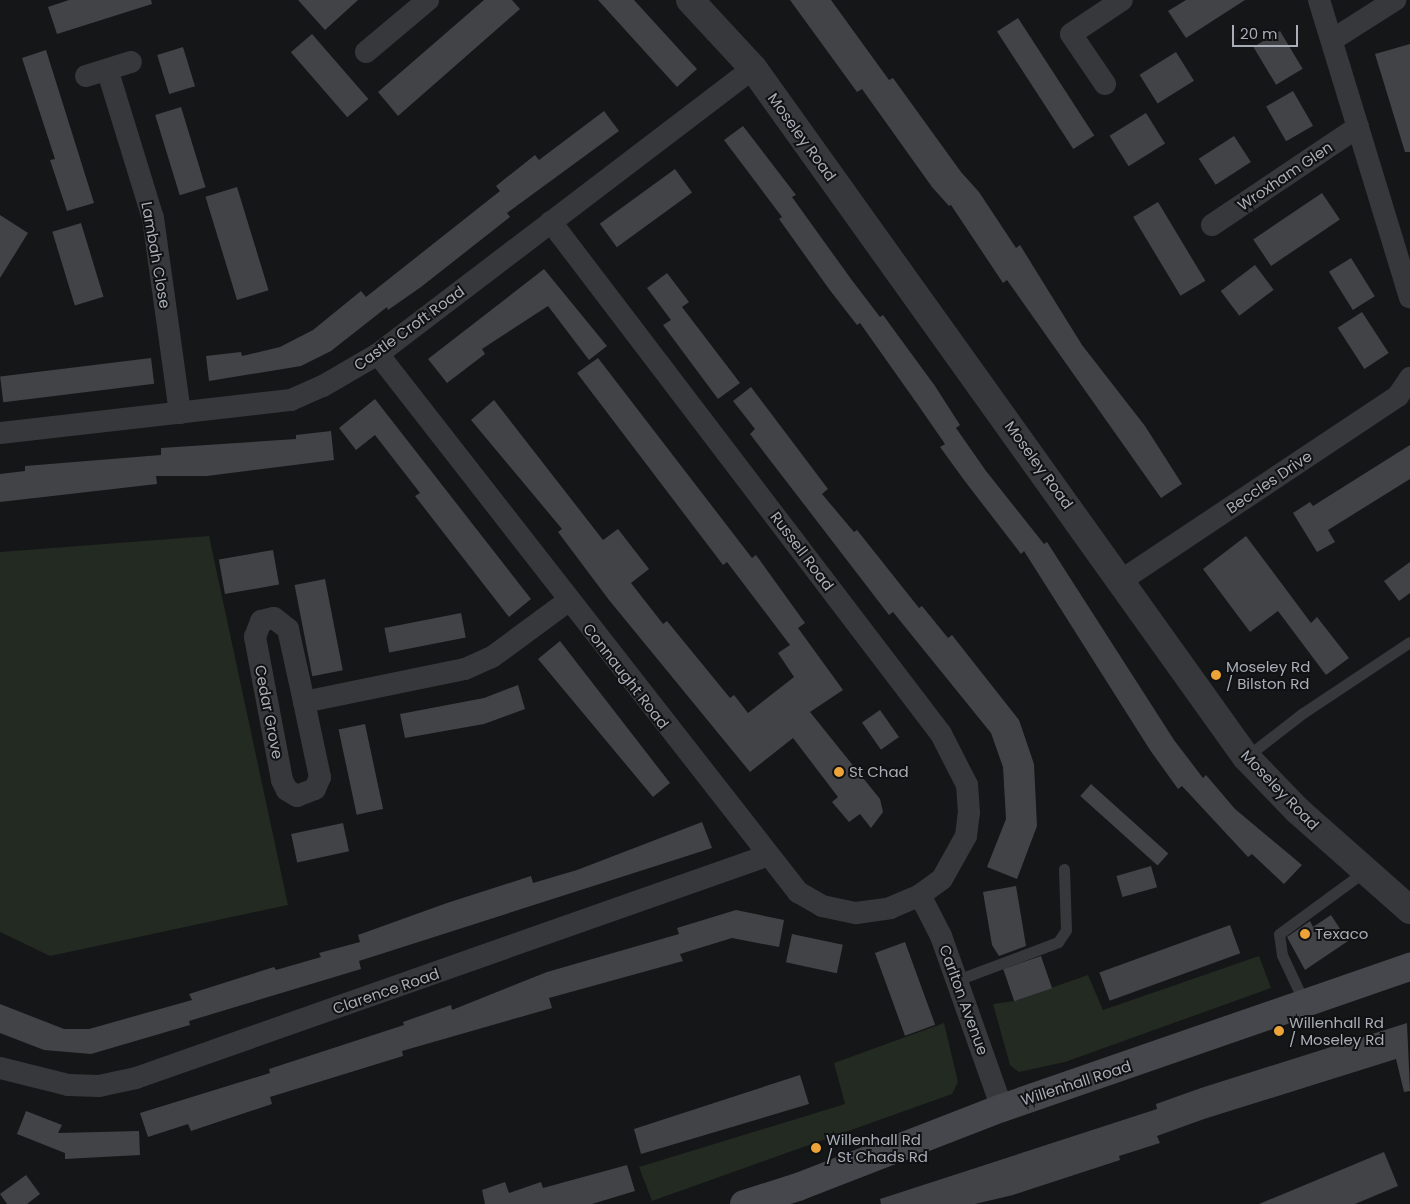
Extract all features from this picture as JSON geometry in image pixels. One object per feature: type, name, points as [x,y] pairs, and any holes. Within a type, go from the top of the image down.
[{"type":"main road","name":"Willenhall Road","points":[[744,1204],[796,1196],[1002,1108],[1410,967]]},
{"type":"street","points":[[366,52],[428,0]]},
{"type":"street","name":"Moseley Road","points":[[690,0],[753,68],[1122,580],[1246,757],[1365,871],[1410,910]]},
{"type":"street","points":[[1105,84],[1071,34],[1122,0]]},
{"type":"street","points":[[1319,0],[1410,297]]},
{"type":"street","points":[[1332,40],[1395,0]]},
{"type":"street","points":[[86,76],[108,72],[131,62]]},
{"type":"street","name":"Castle Croft Road","points":[[0,433],[291,400],[378,354],[753,68]]},
{"type":"street","name":"Lambah Close","points":[[108,72],[153,218],[180,413]]},
{"type":"street","name":"Wroxham Glen","points":[[1212,225],[1358,127]]},
{"type":"street","name":"Russell Road","points":[[551,222],[941,734],[967,785],[969,813],[966,836],[956,857],[942,879],[920,894]]},
{"type":"street","name":"Connaught Road","points":[[378,354],[567,602],[766,856],[798,892],[822,906],[856,913],[874,911],[920,894]]},
{"type":"street","name":"Beccles Drive","points":[[1122,580],[1398,396],[1410,378]]},
{"type":"street","points":[[304,702],[465,669],[492,658],[567,602]]},
{"type":"street","name":"Cedar Grove","points":[[274,618],[288,629],[304,702],[320,777],[315,789],[297,796],[287,790],[282,780],[255,637],[261,621],[274,618]]},
{"type":"street","name":"Clarence Road","points":[[1,1070],[68,1085],[99,1086],[136,1078],[766,856]]},
{"type":"street","name":"Carlton Avenue","points":[[920,894],[957,980],[1002,1108]]},
{"type":"lane","points":[[1246,757],[1410,642]]},
{"type":"lane","points":[[957,980],[1058,942],[1066,930],[1064,869]]},
{"type":"lane","points":[[1305,1004],[1282,955],[1279,934],[1365,871]]},
{"type":"shaded area","points":[[209,536],[288,905],[50,956],[0,932],[0,552]]},
{"type":"shaded area","points":[[1259,956],[1271,988],[1065,1062],[1019,1072],[1010,1065],[993,1004],[1014,1001],[1088,975],[1103,1010]]},
{"type":"shaded area","points":[[944,1023],[958,1082],[952,1094],[652,1201],[639,1167],[845,1104],[834,1063]]},
{"type":"building","points":[[69,0],[151,0],[152,4],[57,34],[48,7]]},
{"type":"building","points":[[298,0],[358,0],[325,30]]},
{"type":"building","points":[[484,0],[512,0],[520,9],[398,116],[378,92]]},
{"type":"building","points":[[598,0],[634,0],[697,69],[677,87]]},
{"type":"building","points":[[790,0],[831,0],[889,80],[893,78],[961,172],[979,192],[1016,248],[1020,245],[1082,345],[1145,426],[1182,484],[1161,498],[1007,280],[1003,283],[951,205],[949,206],[932,187],[862,89],[857,92]]},
{"type":"building","points":[[1186,0],[1245,0],[1186,38],[1168,11]]},
{"type":"building","points":[[1018,18],[1094,135],[1073,149],[997,32]]},
{"type":"building","points":[[1280,31],[1303,69],[1276,85],[1253,47]]},
{"type":"building","points":[[312,34],[368,99],[347,117],[291,52]]},
{"type":"building","points":[[1410,44],[1410,152],[1405,152],[1375,54]]},
{"type":"building","points":[[183,47],[195,86],[169,94],[157,55]]},
{"type":"building","points":[[46,50],[94,203],[67,211],[50,160],[55,159],[22,58]]},
{"type":"building","points":[[1176,52],[1194,81],[1158,104],[1140,75]]},
{"type":"building","points":[[1293,91],[1313,126],[1286,141],[1266,106]]},
{"type":"building","points":[[181,107],[206,187],[180,195],[155,115]]},
{"type":"building","points":[[604,111],[619,131],[507,213],[510,217],[421,287],[388,310],[387,307],[331,351],[301,366],[209,381],[206,356],[241,352],[242,356],[280,347],[313,330],[361,291],[366,297],[500,191],[496,186],[535,155],[539,160]]},
{"type":"building","points":[[1146,113],[1165,144],[1129,166],[1110,136]]},
{"type":"building","points":[[743,126],[796,195],[792,197],[851,279],[880,317],[883,315],[935,386],[960,425],[956,428],[986,471],[1044,544],[1047,542],[1174,740],[1203,778],[1206,775],[1235,809],[1302,865],[1284,884],[1252,854],[1248,857],[1182,786],[1178,789],[1150,750],[1024,551],[1021,554],[964,480],[940,447],[945,444],[918,405],[860,323],[857,325],[829,289],[779,219],[782,217],[724,140]]},
{"type":"building","points":[[1234,136],[1251,162],[1216,185],[1199,159]]},
{"type":"building","points":[[675,169],[692,192],[617,247],[600,224]]},
{"type":"building","points":[[237,187],[269,290],[237,300],[205,197]]},
{"type":"building","points":[[1322,193],[1340,220],[1271,266],[1253,239]]},
{"type":"building","points":[[1158,202],[1205,281],[1181,296],[1133,217]]},
{"type":"building","points":[[0,215],[28,233],[0,278]]},
{"type":"building","points":[[81,223],[104,297],[75,305],[52,232]]},
{"type":"building","points":[[1351,258],[1375,296],[1353,310],[1329,272]]},
{"type":"building","points":[[1255,265],[1274,290],[1239,316],[1221,291]]},
{"type":"building","points":[[544,269],[607,346],[589,360],[548,306],[482,349],[485,354],[447,383],[428,359]]},
{"type":"building","points":[[667,273],[689,302],[682,307],[740,383],[718,399],[663,325],[671,320],[647,288]]},
{"type":"building","points":[[1362,312],[1389,353],[1364,369],[1338,328]]},
{"type":"building","points":[[151,358],[154,384],[3,402],[0,377]]},
{"type":"building","points":[[598,358],[752,558],[756,555],[805,623],[798,628],[843,690],[810,712],[880,799],[883,812],[871,828],[860,814],[849,822],[832,802],[838,797],[793,738],[750,772],[609,600],[558,532],[562,529],[471,420],[494,400],[603,540],[618,529],[649,569],[631,583],[663,624],[667,621],[730,698],[734,695],[748,713],[794,677],[778,653],[790,645],[727,562],[723,565],[577,373]]},
{"type":"building","points":[[751,387],[828,489],[822,494],[854,532],[857,530],[919,608],[922,606],[948,638],[952,635],[1019,720],[1034,764],[1037,826],[1017,879],[987,867],[1006,819],[1003,767],[991,733],[893,612],[889,615],[750,434],[755,429],[733,401]]},
{"type":"building","points":[[375,399],[531,599],[509,617],[415,496],[420,493],[375,435],[356,450],[339,428]]},
{"type":"building","points":[[331,431],[334,460],[207,476],[156,476],[157,484],[0,502],[0,474],[25,471],[25,466],[161,455],[161,448],[296,439],[296,435]]},
{"type":"building","points":[[1410,445],[1410,479],[1328,530],[1335,542],[1317,552],[1293,513],[1310,502],[1313,506]]},
{"type":"building","points":[[1246,536],[1311,623],[1317,617],[1349,658],[1326,675],[1278,611],[1250,632],[1203,569]]},
{"type":"building","points":[[273,550],[279,584],[225,594],[219,560]]},
{"type":"building","points":[[1410,562],[1410,593],[1399,601],[1384,581]]},
{"type":"building","points":[[325,579],[343,670],[312,676],[295,585]]},
{"type":"building","points":[[461,613],[466,638],[389,652],[384,628]]},
{"type":"building","points":[[560,641],[670,783],[653,797],[538,659]]},
{"type":"building","points":[[518,685],[525,709],[484,724],[405,738],[400,714],[484,698]]},
{"type":"building","points":[[880,710],[899,737],[881,750],[862,723]]},
{"type":"building","points":[[365,724],[383,809],[357,815],[339,730]]},
{"type":"building","points":[[1091,784],[1168,854],[1158,865],[1080,796]]},
{"type":"building","points":[[702,822],[712,848],[359,961],[361,969],[189,1021],[190,1025],[91,1054],[44,1050],[0,1033],[0,1004],[64,1029],[89,1029],[192,1000],[189,994],[274,967],[276,970],[321,957],[319,953],[360,942],[358,935],[447,903],[531,876],[533,883],[577,870]]},
{"type":"building","points":[[343,823],[349,851],[297,862],[291,834]]},
{"type":"building","points":[[1151,866],[1157,887],[1122,897],[1116,876]]},
{"type":"building","points":[[1016,886],[1026,946],[999,956],[992,945],[983,892]]},
{"type":"building","points":[[736,910],[784,920],[779,947],[732,938],[680,954],[683,961],[549,998],[552,1008],[402,1051],[403,1056],[270,1097],[272,1104],[191,1131],[188,1124],[148,1137],[140,1113],[270,1073],[269,1069],[404,1025],[403,1022],[451,1005],[452,1010],[547,972],[679,934],[677,928]]},
{"type":"building","points":[[1331,915],[1348,941],[1305,970],[1287,937],[1310,921],[1313,927]]},
{"type":"building","points":[[1230,925],[1240,953],[1110,1001],[1099,973]]},
{"type":"building","points":[[792,934],[843,945],[837,973],[786,962]]},
{"type":"building","points":[[905,942],[935,1025],[905,1036],[875,953]]},
{"type":"building","points":[[1041,956],[1052,988],[1014,1001],[1003,969]]},
{"type":"building","points":[[1407,1023],[1410,1091],[1404,1092],[1396,1059],[1204,1119],[1157,1136],[1160,1143],[1119,1156],[1120,1160],[1013,1195],[975,1204],[881,1204],[880,1199],[1157,1109],[1156,1104],[1201,1088]]},
{"type":"building","points":[[800,1075],[809,1104],[641,1154],[634,1129]]},
{"type":"building","points":[[26,1111],[62,1125],[58,1133],[139,1131],[140,1155],[65,1159],[65,1153],[17,1134]]},
{"type":"building","points":[[1384,1152],[1398,1186],[1355,1204],[1259,1204]]},
{"type":"building","points":[[627,1165],[635,1191],[592,1204],[485,1204],[482,1190],[505,1182],[509,1193],[541,1182],[543,1188]]},
{"type":"building","points":[[26,1175],[40,1194],[27,1204],[7,1204],[0,1194]]},
{"type":"place","name":"Moseley Rd / Bilston Rd","points":[[1216,675]]},
{"type":"place","name":"St Chad","points":[[839,772]]},
{"type":"place","name":"Texaco","points":[[1305,934]]},
{"type":"place","name":"Willenhall Rd / Moseley Rd","points":[[1279,1031]]},
{"type":"place","name":"Willenhall Rd / St Chads Rd","points":[[816,1148]]}]
